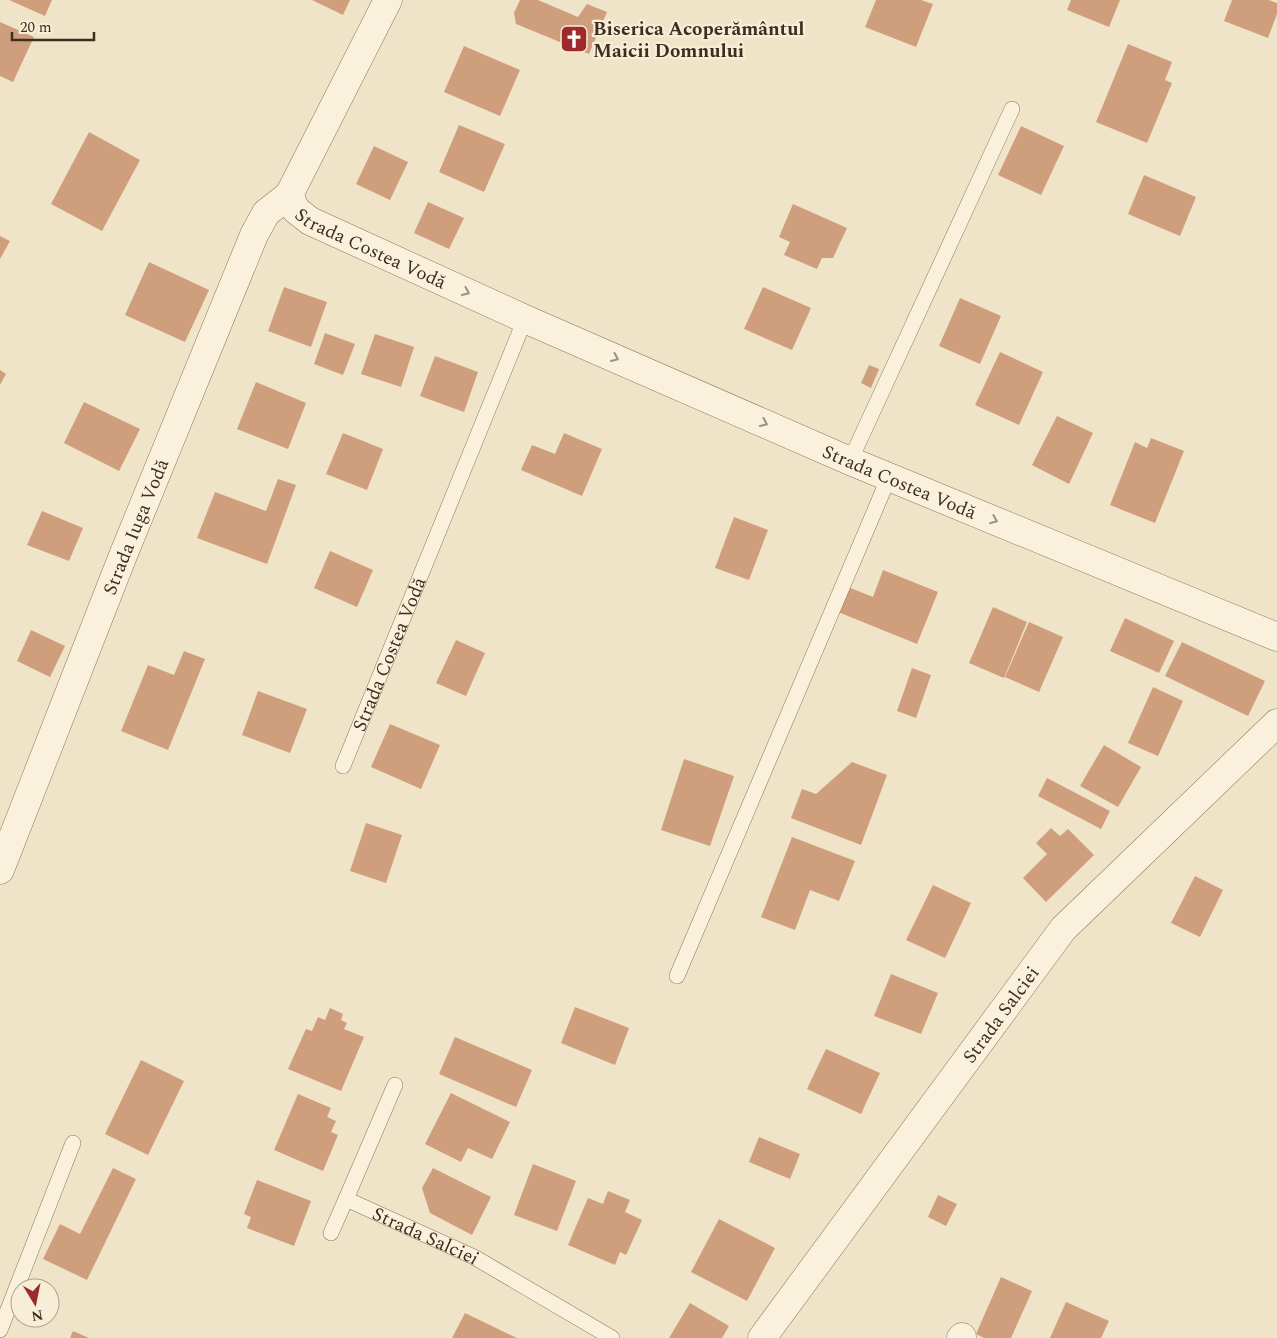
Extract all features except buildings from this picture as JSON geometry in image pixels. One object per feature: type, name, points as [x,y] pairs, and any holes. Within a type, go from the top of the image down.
[{"type":"street","name":"Strada Costea Vodă","points":[[388,0],[289,195],[296,210],[310,221],[525,319],[850,461],[1277,637]]},
{"type":"street","name":"Strada Iuga Vodă","points":[[0,870],[122,558],[254,235],[266,213],[289,195]]},
{"type":"street","name":"Strada Salciei","points":[[762,1338],[1063,929],[1277,723]]},
{"type":"lane","points":[[850,461],[1012,109]]},
{"type":"lane","name":"Strada Costea Vodă","points":[[344,766],[525,319]]},
{"type":"lane","points":[[677,976],[889,477]]},
{"type":"lane","points":[[330,1233],[395,1085]]},
{"type":"lane","points":[[0,1330],[73,1143]]},
{"type":"lane","name":"Strada Salciei","points":[[346,1198],[474,1257],[612,1338]]},
{"type":"place","name":"Biserica Acoperământul Maicii Domnului","points":[[574,39]]}]
